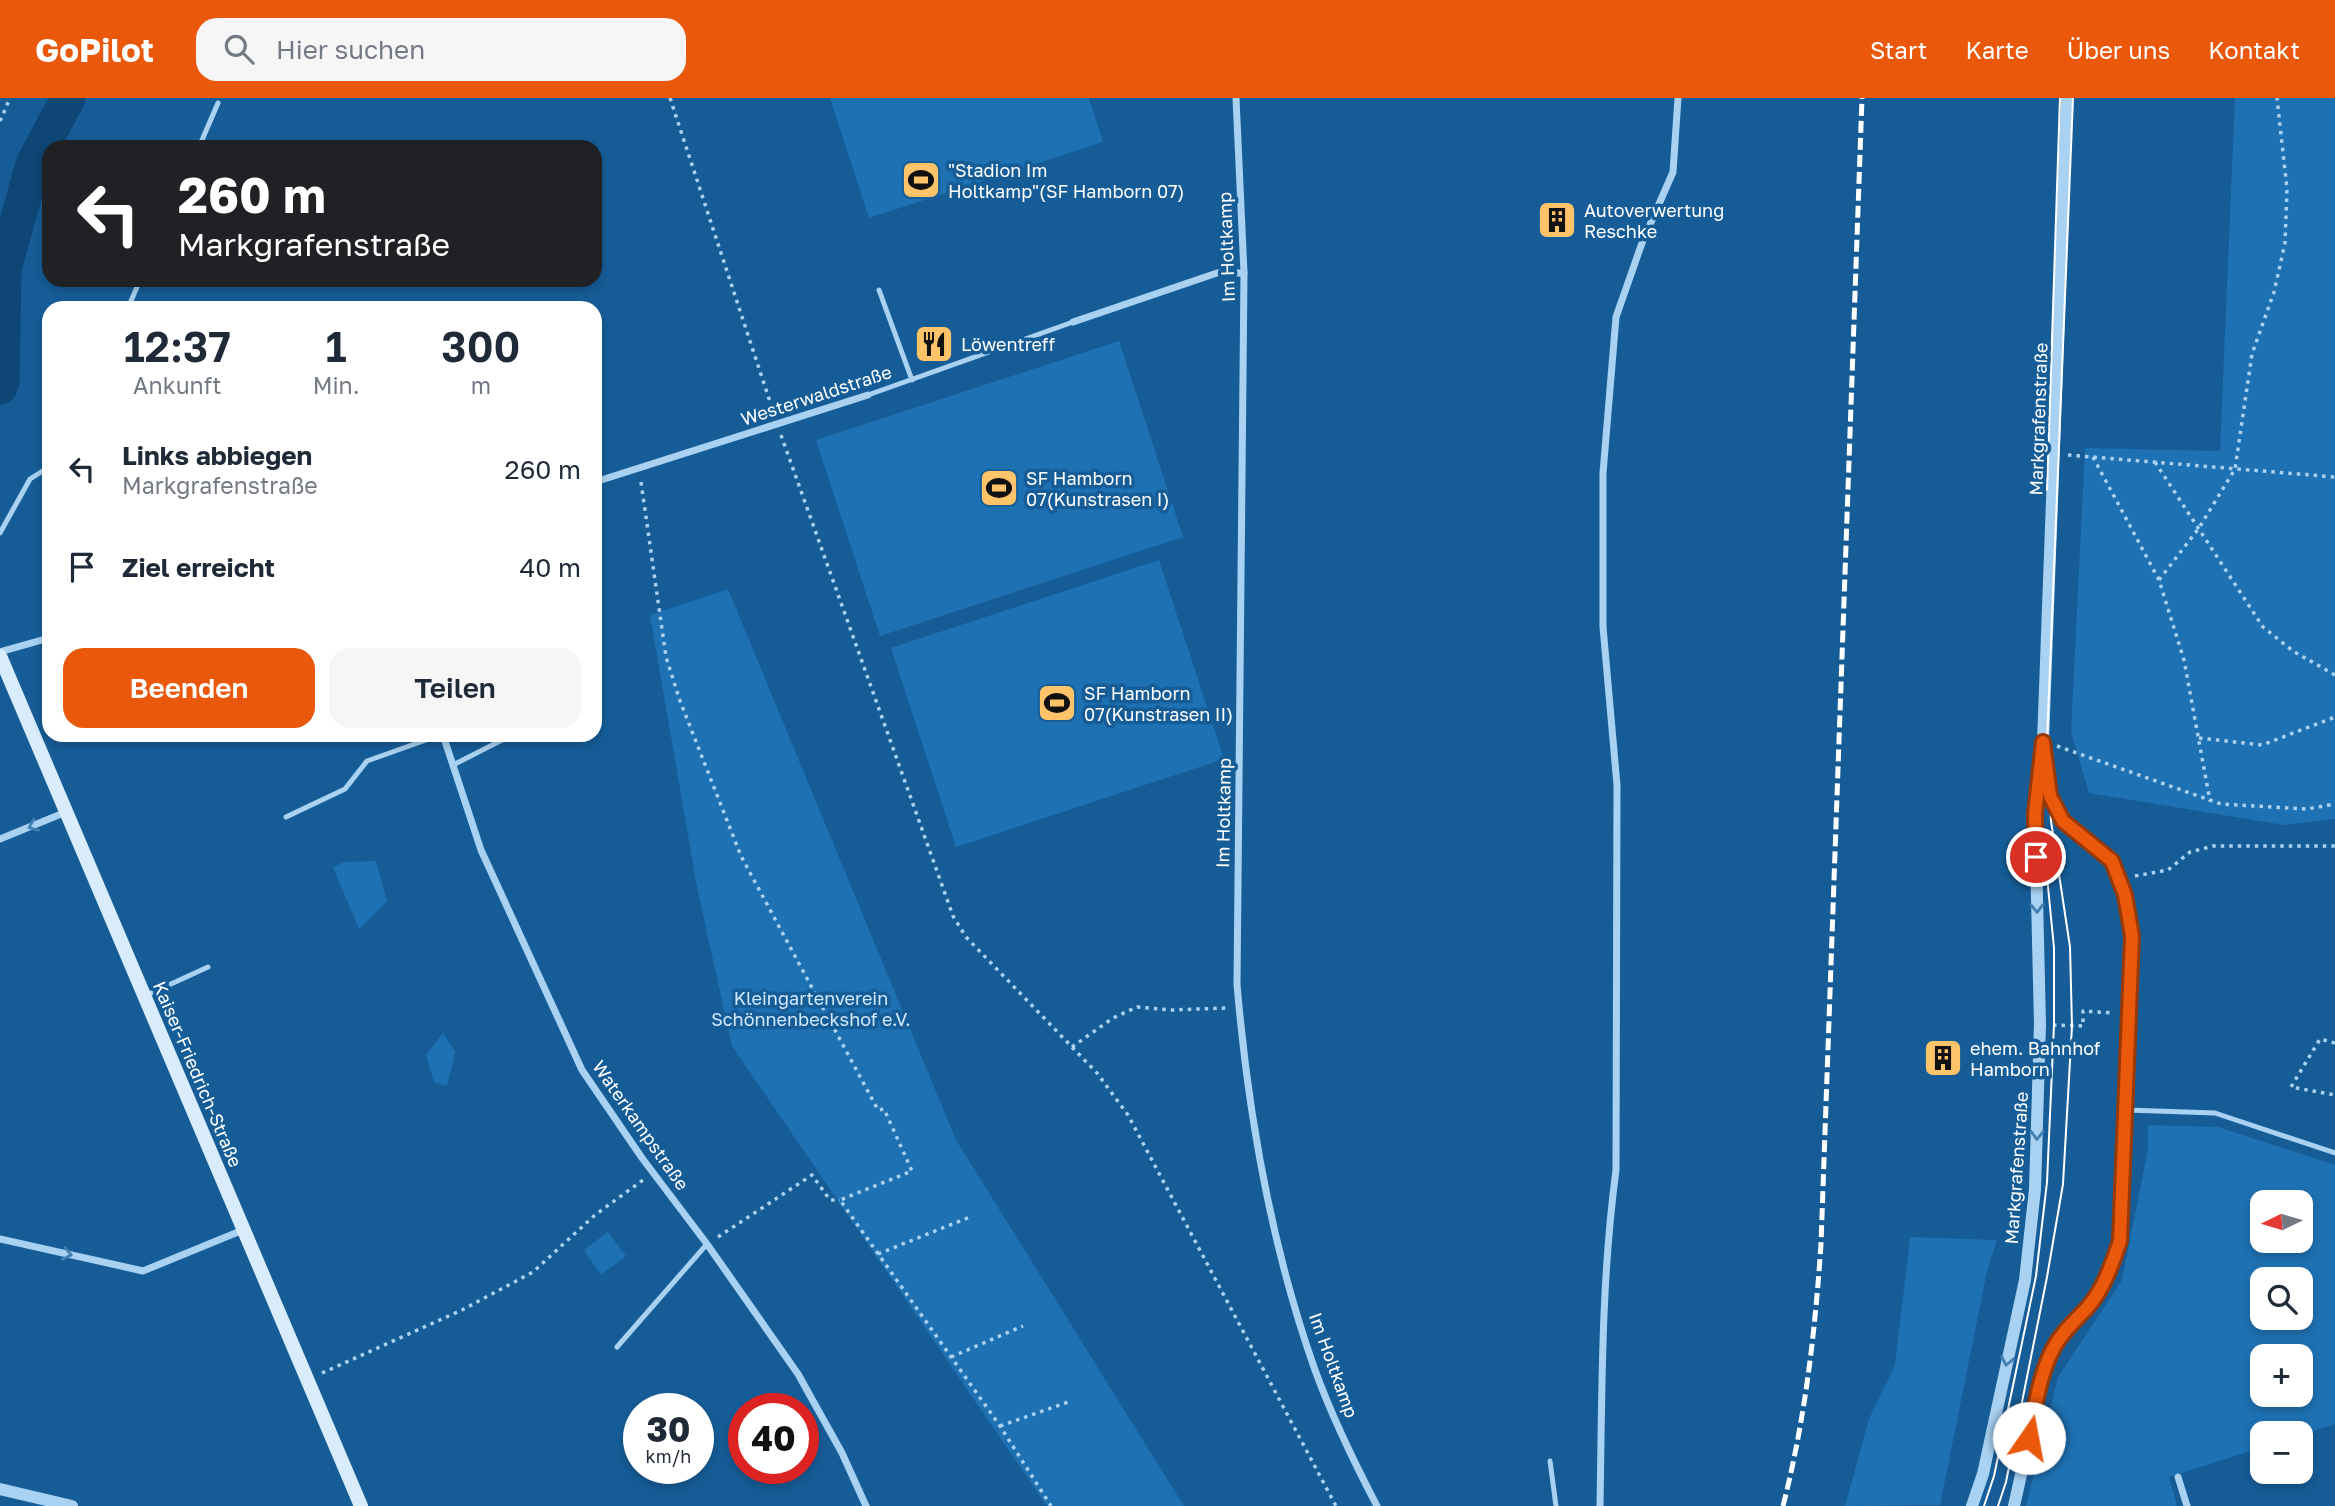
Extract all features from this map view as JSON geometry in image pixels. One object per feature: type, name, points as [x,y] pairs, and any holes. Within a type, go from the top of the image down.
[{"type":"main road","name":"Kaiser-Friedrich-Straße","points":[[0,654],[359,1505]]},
{"type":"street","name":"Im Holtkamp","points":[[1236,98],[1244,273],[1237,984],[1244,1067],[1260,1159],[1285,1269],[1315,1370],[1349,1452],[1377,1506]]},
{"type":"street","points":[[1600,1506],[1605,1284],[1616,1170],[1617,1129],[1617,785],[1604,627],[1603,472],[1616,317],[1642,243],[1673,172],[1678,98]]},
{"type":"street","name":"Markgrafenstraße","points":[[1972,1506],[1983,1474],[2025,1280],[2035,1189],[2040,1024],[2035,814],[2043,742],[2067,98]]},
{"type":"street","name":"Westerwaldstraße","points":[[1073,323],[1217,273],[1244,273]]},
{"type":"street","name":"Westerwaldstraße","points":[[602,480],[868,395]]},
{"type":"street","points":[[0,654],[42,640]]},
{"type":"street","name":"Waterkampstraße","points":[[445,742],[481,850],[582,1070],[798,1374],[842,1453],[866,1506]]},
{"type":"street","name":"Markgrafenstraße","points":[[2014,1506],[2043,1376],[2053,1348],[2102,1287],[2120,1241],[2130,1013],[2132,936],[2125,895],[2112,861],[2063,821],[2050,796],[2043,742]]},
{"type":"street","points":[[0,839],[66,812]]},
{"type":"street","points":[[0,1240],[142,1271],[244,1230]]},
{"type":"street","points":[[2178,1478],[2187,1506]]},
{"type":"street","points":[[0,1489],[72,1506]]},
{"type":"lane","points":[[202,140],[218,103]]},
{"type":"lane","points":[[879,290],[912,380]]},
{"type":"lane","name":"Westerwaldstraße","points":[[868,395],[1073,323]]},
{"type":"lane","points":[[0,533],[30,479],[42,471]]},
{"type":"lane","points":[[286,817],[345,789],[367,761],[422,742]]},
{"type":"lane","points":[[453,765],[498,742]]},
{"type":"lane","points":[[144,996],[208,967]]},
{"type":"lane","points":[[2126,1110],[2215,1113],[2335,1153]]},
{"type":"lane","points":[[617,1347],[707,1244]]},
{"type":"lane","points":[[1550,1461],[1556,1506]]},
{"type":"path","points":[[0,121],[10,98]]},
{"type":"path","points":[[670,98],[777,425],[953,916],[966,937],[1097,1073],[1128,1115],[1336,1506]]},
{"type":"path","points":[[2160,580],[2199,528],[2235,469],[2252,354],[2274,292],[2285,243],[2287,190],[2277,98]]},
{"type":"path","points":[[2054,454],[2335,477]]},
{"type":"path","points":[[2092,457],[2160,580],[2183,660],[2210,801]]},
{"type":"path","points":[[2155,462],[2263,627],[2293,651],[2335,675]]},
{"type":"path","points":[[639,469],[666,657],[680,701],[741,856],[878,1110],[884,1109],[912,1171],[840,1199],[830,1200],[812,1175],[707,1244]]},
{"type":"path","points":[[2198,738],[2262,745],[2335,717]]},
{"type":"path","points":[[2043,742],[2221,804],[2307,809],[2335,804]]},
{"type":"path","points":[[2119,879],[2168,870],[2190,852],[2213,846],[2335,846]]},
{"type":"path","points":[[1072,1046],[1113,1018],[1137,1007],[1171,1010],[1239,1008]]},
{"type":"path","points":[[2040,1024],[2083,1026],[2083,1011],[2130,1013]]},
{"type":"path","points":[[2335,1043],[2320,1039],[2291,1087],[2335,1095]]},
{"type":"path","points":[[307,1380],[462,1310],[533,1272],[595,1215],[652,1172]]},
{"type":"path","points":[[840,1199],[1000,1426],[1051,1506]]},
{"type":"path","points":[[878,1254],[970,1217]]},
{"type":"path","points":[[951,1357],[1023,1326]]},
{"type":"path","points":[[1000,1426],[1071,1401]]},
{"type":"green space","name":"\"Stadion Im Holtkamp\"(SF Hamborn 07)","points":[[830,98],[1089,98],[1103,142],[869,218]]},
{"type":"green space","points":[[2235,98],[2335,98],[2335,819],[2284,825],[2089,793],[2071,732],[2085,448],[2220,451]]},
{"type":"green space","name":"SF Hamborn 07(Kunstrasen I)","points":[[1119,341],[1183,537],[880,636],[816,440]]},
{"type":"green space","name":"SF Hamborn 07(Kunstrasen II)","points":[[1159,560],[1224,759],[956,847],[891,648]]},
{"type":"green space","name":"Kleingartenverein Schönnenbeckshof e.V.","points":[[728,589],[956,1140],[1184,1506],[1047,1506],[732,1046],[697,887],[650,615]]},
{"type":"green space","points":[[376,861],[387,901],[359,929],[333,867],[344,862]]},
{"type":"green space","points":[[443,1033],[455,1052],[447,1086],[434,1082],[426,1055]]},
{"type":"green space","points":[[2148,1125],[2218,1127],[2335,1165],[2335,1424],[2313,1431],[2313,1421],[2250,1421],[2250,1451],[2169,1477],[2177,1506],[2026,1506],[2058,1377],[2122,1280],[2148,1149]]},
{"type":"green space","points":[[608,1232],[626,1256],[601,1275],[584,1250]]},
{"type":"green space","points":[[1910,1237],[1997,1240],[1987,1271],[1940,1505],[1845,1506],[1869,1419],[1895,1365]]},
{"type":"waterway","points":[[46,140],[68,98]]},
{"type":"waterway","points":[[0,387],[4,269],[33,164],[42,147]]},
{"type":"tram line","points":[[2047,490],[2060,98]]},
{"type":"tram line","points":[[1998,1506],[2006,1482],[2063,1184],[2072,1026],[2070,947],[2051,821],[2047,742],[2073,98]]},
{"type":"tram line","points":[[1984,1506],[1994,1476],[2036,1276],[2047,1182],[2054,1025],[2054,948],[2041,815]]},
{"type":"railway","points":[[1783,1506],[1808,1376],[1821,1244],[1862,98]]},
{"type":"place","name":"\"Stadion Im Holtkamp\"(SF Hamborn 07)","points":[[921,180]]},
{"type":"place","name":"Autoverwertung Reschke","points":[[1557,220]]},
{"type":"place","name":"Löwentreff","points":[[934,344]]},
{"type":"place","name":"SF Hamborn 07(Kunstrasen I)","points":[[999,488]]},
{"type":"place","name":"SF Hamborn 07(Kunstrasen II)","points":[[1057,703]]},
{"type":"place","name":"ehem. Bahnhof Hamborn","points":[[1943,1058]]},
{"type":"route","points":[[2029,1438],[2043,1376],[2053,1348],[2102,1287],[2120,1241],[2132,936],[2125,895],[2112,861],[2063,821],[2050,796],[2043,742],[2035,814],[2036,857]]}]
